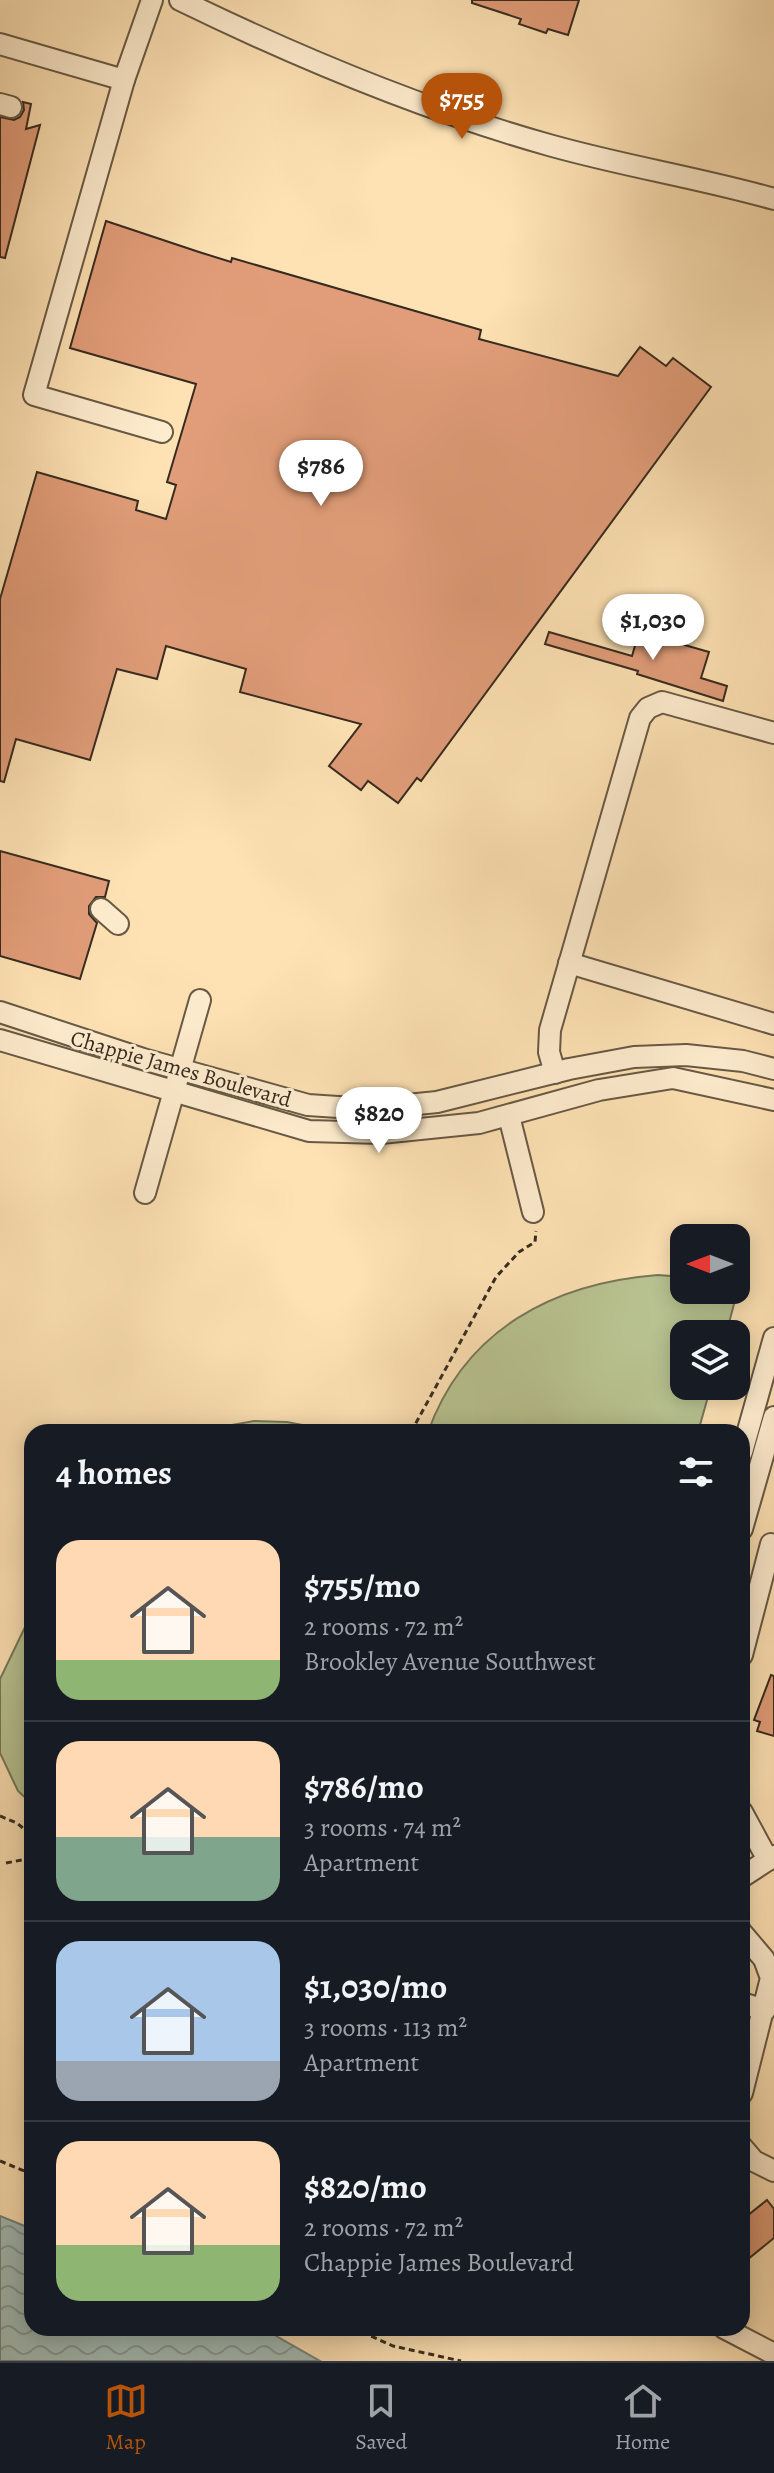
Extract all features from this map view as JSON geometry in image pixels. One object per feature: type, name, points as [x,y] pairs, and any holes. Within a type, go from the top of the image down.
[{"type":"street","points":[[152,0],[124,80],[34,395],[162,432]]},
{"type":"street","points":[[180,0],[327,68],[479,123],[598,158],[774,199]]},
{"type":"street","points":[[0,44],[124,80]]},
{"type":"street","points":[[555,1073],[549,1052],[550,1030],[640,718],[648,708],[662,702],[774,733]]},
{"type":"street","points":[[101,909],[118,924]]},
{"type":"street","points":[[569,963],[774,1024]]},
{"type":"street","points":[[145,1193],[200,1000]]},
{"type":"street","name":"Chappie James Boulevard","points":[[0,1012],[180,1069],[308,1105],[368,1109],[437,1102],[634,1057],[686,1055],[743,1061],[774,1069]]},
{"type":"street","name":"Chappie James Boulevard","points":[[0,1040],[309,1131],[381,1133],[479,1123],[599,1090],[673,1078],[774,1100]]},
{"type":"street","points":[[509,1116],[533,1212]]},
{"type":"street","points":[[750,1428],[770,1369],[774,1338]]},
{"type":"street","points":[[750,1501],[774,1417]]},
{"type":"street","points":[[750,1624],[771,1544]]},
{"type":"street","points":[[750,1825],[771,1858],[750,1872]]},
{"type":"street","points":[[750,1942],[770,1971],[771,1985],[750,2064]]},
{"type":"street","points":[[750,2005],[765,2010]]},
{"type":"street","points":[[750,2157],[774,2171]]},
{"type":"street","points":[[739,2336],[774,2354]]},
{"type":"path","points":[[415,1424],[496,1277],[519,1252],[535,1242],[537,1227],[533,1212]]},
{"type":"path","points":[[0,1816],[24,1829]]},
{"type":"path","points":[[6,1863],[24,1860]]},
{"type":"path","points":[[0,2161],[24,2171]]},
{"type":"path","points":[[371,2336],[393,2346],[461,2361]]},
{"type":"green space","points":[[670,1276],[670,1304],[734,1304],[730,1320],[670,1320],[670,1400],[707,1400],[700,1424],[432,1424],[444,1396],[465,1365],[490,1339],[518,1318],[549,1301],[583,1288],[620,1280]]},
{"type":"green space","points":[[254,1421],[297,1424],[237,1424]]},
{"type":"green space","points":[[24,1629],[24,1797],[18,1791],[0,1753],[0,1679]]},
{"type":"water","points":[[0,2216],[24,2226],[24,2336],[276,2336],[320,2361],[0,2361]]},
{"type":"building","points":[[472,0],[579,0],[568,35],[548,29],[546,33],[519,24],[521,19],[472,3]]},
{"type":"building","points":[[23,102],[31,104],[26,129],[40,125],[5,258],[0,257],[0,117],[14,120],[20,117],[24,110]]},
{"type":"building","points":[[106,221],[231,262],[232,258],[481,330],[479,339],[618,376],[640,347],[666,366],[673,358],[711,387],[421,781],[417,778],[398,803],[368,781],[361,790],[329,766],[361,724],[240,692],[246,669],[166,646],[157,679],[117,669],[90,760],[16,739],[4,782],[0,781],[0,599],[37,472],[138,501],[136,510],[166,519],[176,485],[167,482],[196,384],[70,348]]},
{"type":"building","points":[[549,632],[632,656],[639,632],[709,652],[701,678],[727,686],[723,701],[637,674],[638,671],[545,644]]},
{"type":"building","points":[[0,851],[109,881],[105,897],[96,897],[89,906],[89,914],[97,923],[80,979],[0,956]]},
{"type":"building","points":[[771,1675],[774,1676],[774,1736],[757,1731],[760,1722],[754,1720]]},
{"type":"building","points":[[767,2200],[774,2209],[774,2238],[750,2258],[750,2214]]}]
